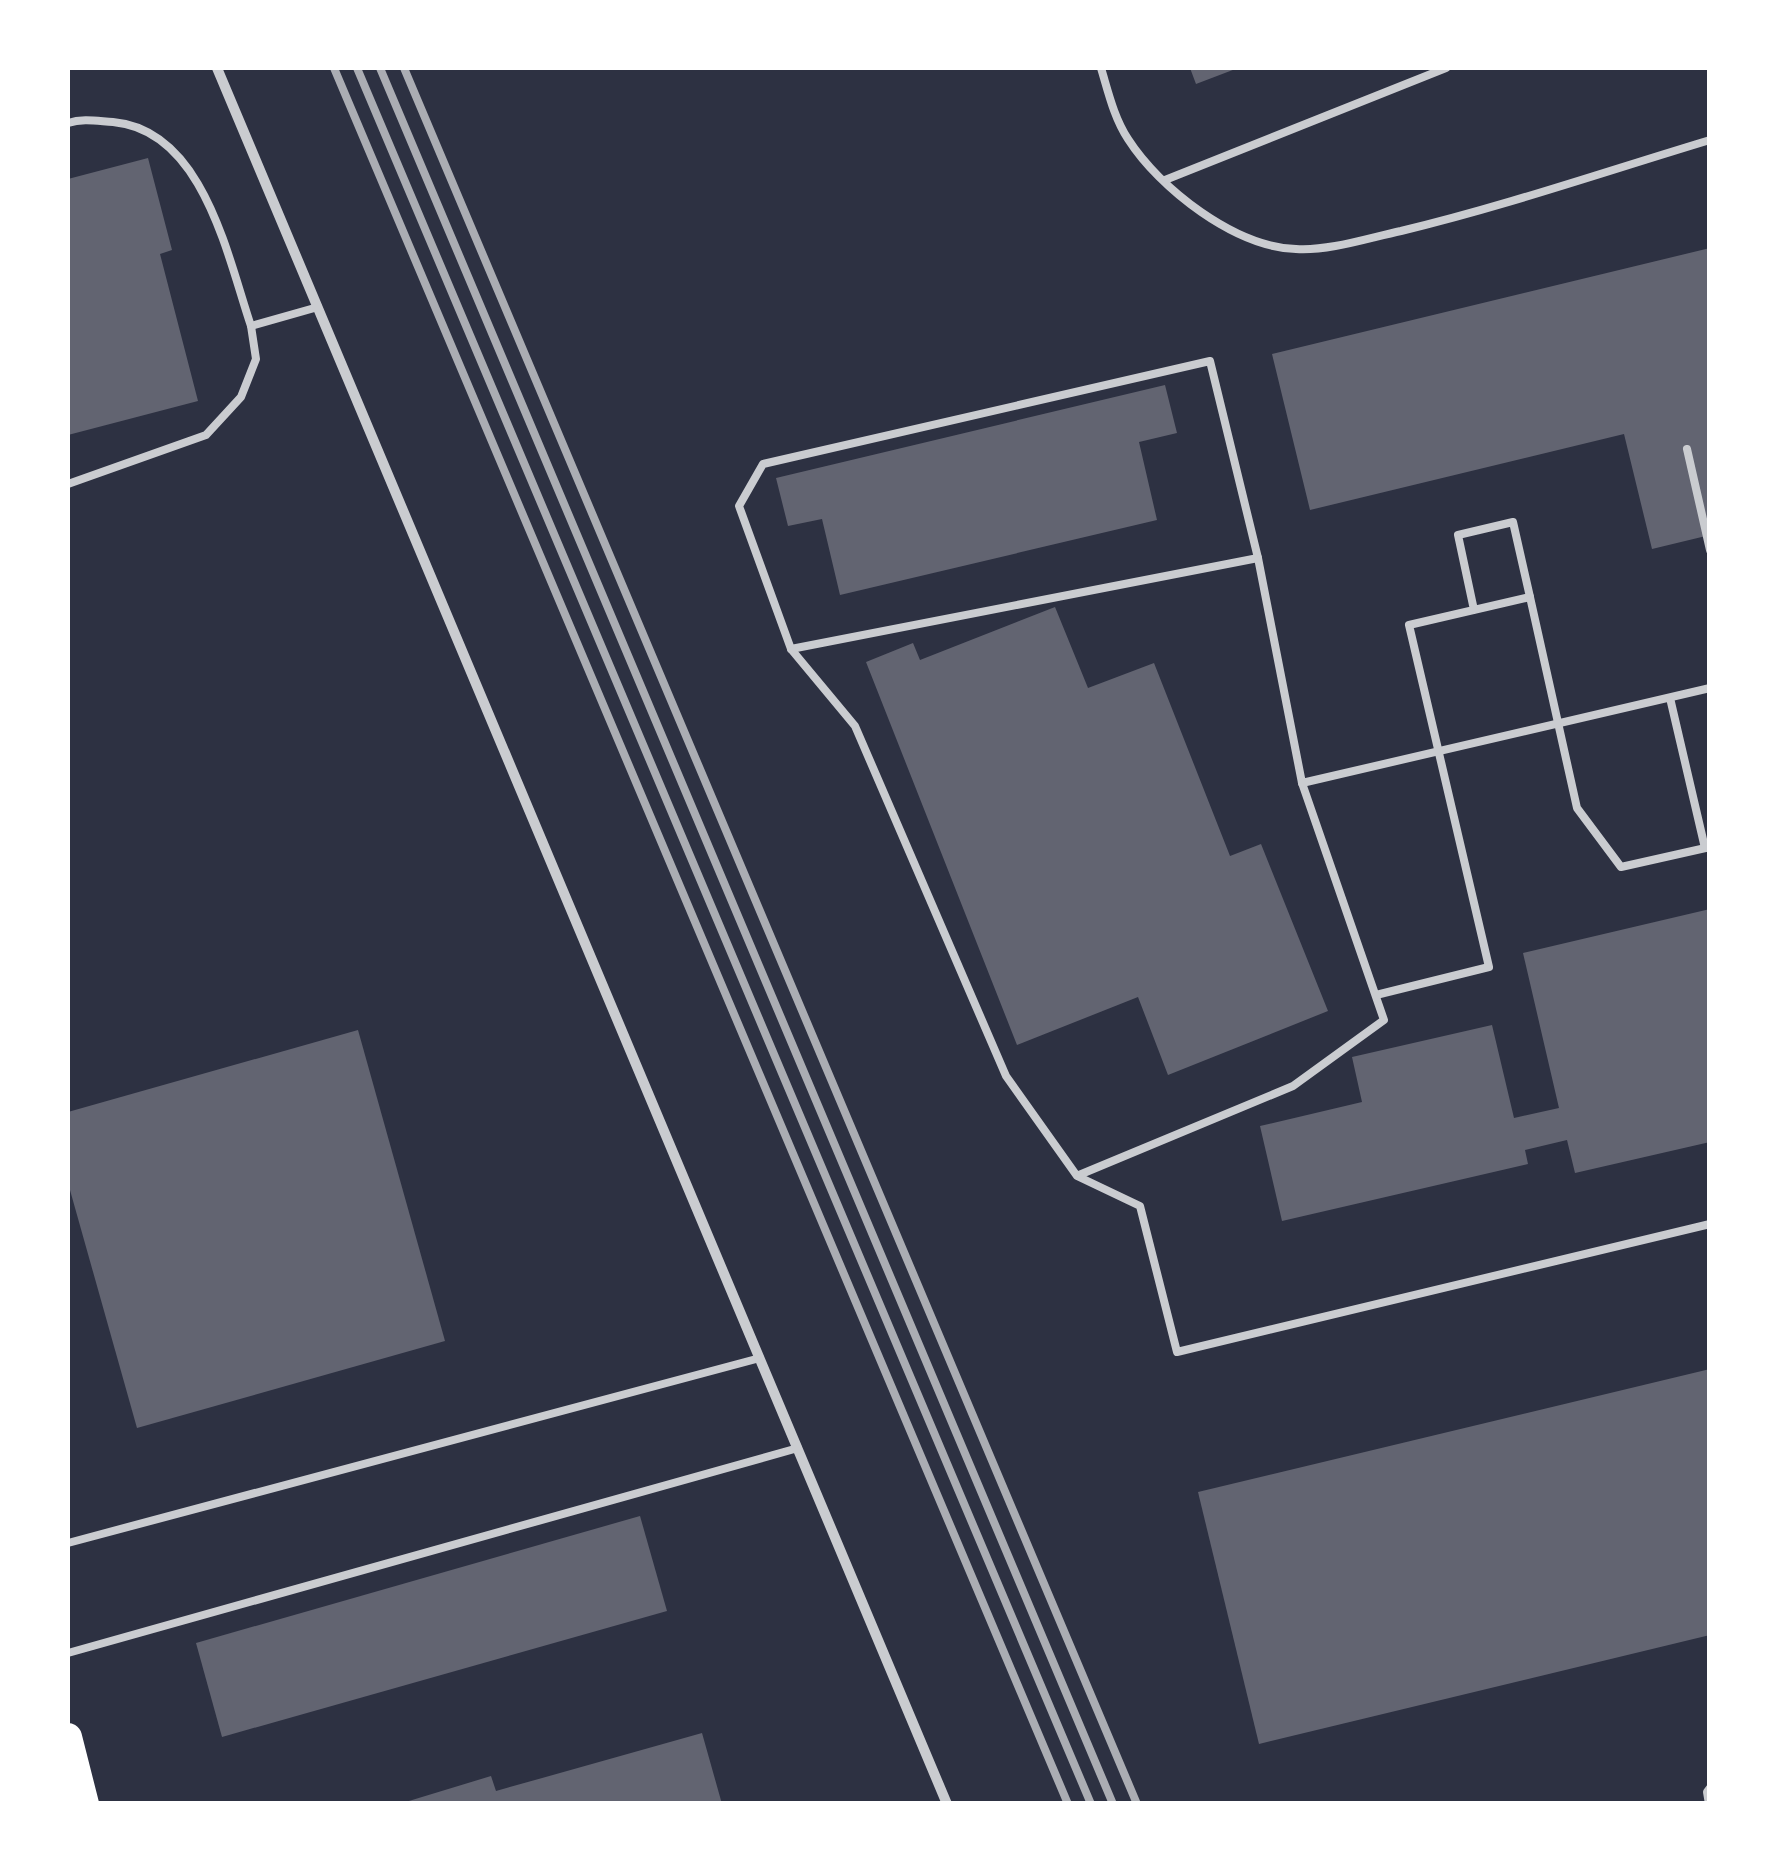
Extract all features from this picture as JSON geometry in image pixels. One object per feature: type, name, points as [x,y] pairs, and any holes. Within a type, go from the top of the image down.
[{"type":"highway","points":[[68,1737],[85,1804]]},
{"type":"street","points":[[217,68],[947,1804]]},
{"type":"lane","points":[[1101,68],[1128,140],[1165,180],[1210,220],[1260,243],[1296,250],[1354,242],[1450,219],[1710,140]]},
{"type":"lane","points":[[1165,180],[1446,68]]},
{"type":"lane","points":[[68,123],[80,119],[133,124],[168,144],[193,175],[209,204],[252,326],[256,359],[241,398],[206,434],[68,484]]},
{"type":"lane","points":[[252,326],[318,307]]},
{"type":"lane","points":[[1077,1176],[1293,1086],[1384,1020],[1302,784],[1258,558],[1210,360],[763,464],[740,506],[791,649],[855,726],[1006,1076],[1077,1176],[1140,1206],[1176,1352],[1710,1224]]},
{"type":"lane","points":[[1687,449],[1710,550]]},
{"type":"lane","points":[[1474,610],[1458,535],[1513,522],[1578,808],[1621,866],[1707,848],[1670,698]]},
{"type":"lane","points":[[791,649],[1258,558]]},
{"type":"lane","points":[[1376,995],[1488,966],[1409,625],[1530,597]]},
{"type":"lane","points":[[1302,784],[1710,688]]},
{"type":"lane","points":[[68,1544],[760,1358]]},
{"type":"lane","points":[[68,1653],[798,1448]]},
{"type":"lane","points":[[1709,1804],[1706,1792],[1710,1788]]},
{"type":"building","points":[[1190,68],[1238,68],[1196,84]]},
{"type":"building","points":[[148,158],[172,250],[160,254],[198,401],[68,435],[68,179]]},
{"type":"building","points":[[1710,248],[1710,535],[1652,549],[1624,434],[1310,510],[1272,354]]},
{"type":"building","points":[[1165,385],[1177,433],[1139,442],[1157,520],[840,595],[822,519],[788,526],[776,478]]},
{"type":"building","points":[[1055,607],[1088,688],[1154,663],[1230,856],[1261,844],[1328,1011],[1168,1075],[1138,997],[1017,1045],[866,662],[913,643],[920,660]]},
{"type":"building","points":[[1710,909],[1710,1142],[1575,1173],[1567,1140],[1525,1150],[1528,1164],[1282,1221],[1260,1126],[1362,1102],[1352,1057],[1492,1025],[1514,1118],[1559,1108],[1523,953]]},
{"type":"building","points":[[358,1030],[445,1341],[137,1428],[68,1183],[68,1112]]},
{"type":"building","points":[[1710,1369],[1710,1635],[1259,1744],[1198,1492]]},
{"type":"building","points":[[640,1516],[667,1611],[222,1737],[196,1643]]},
{"type":"building","points":[[702,1733],[722,1804],[399,1804],[491,1776],[496,1791]]},
{"type":"railway","points":[[334,68],[1068,1804]]},
{"type":"railway","points":[[357,68],[1091,1804]]},
{"type":"railway","points":[[380,68],[1113,1804]]},
{"type":"railway","points":[[404,68],[1137,1804]]}]
